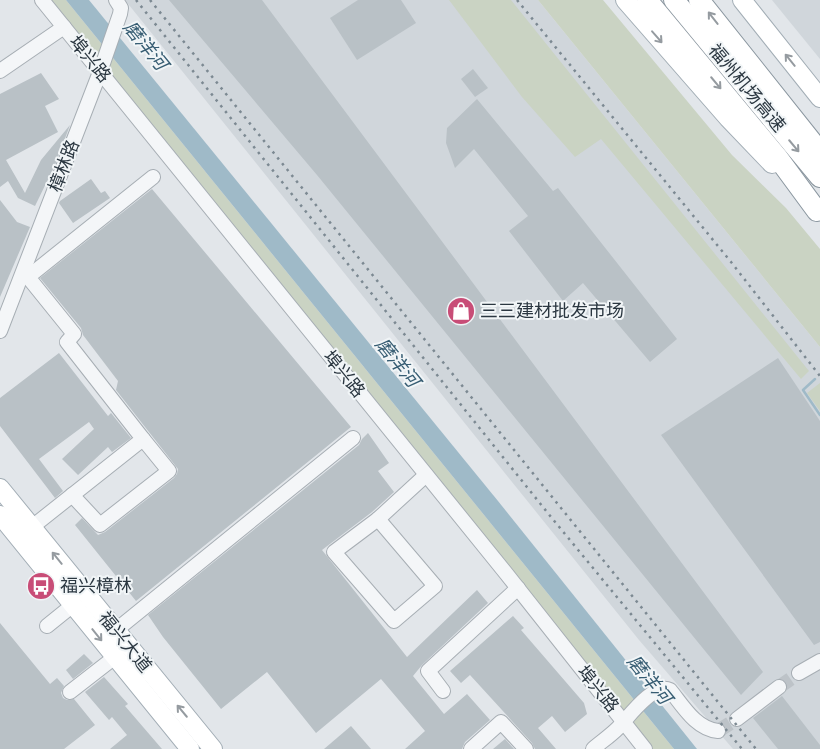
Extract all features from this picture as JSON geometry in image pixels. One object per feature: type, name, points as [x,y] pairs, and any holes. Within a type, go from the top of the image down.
[{"type":"highway","points":[[647,0],[778,158],[819,213]]},
{"type":"highway","name":"福州机场高速","points":[[674,0],[820,176]]},
{"type":"highway","name":"福州机场高速","points":[[699,0],[820,152]]},
{"type":"main road","points":[[625,0],[728,118],[819,213]]},
{"type":"main road","points":[[742,0],[820,98]]},
{"type":"main road","name":"福兴大道","points":[[0,488],[213,749]]},
{"type":"main road","name":"福兴大道","points":[[0,516],[190,749]]},
{"type":"street","name":"埠兴路","points":[[42,0],[518,588],[645,749]]},
{"type":"street","name":"樟林路","points":[[0,332],[118,22],[121,8],[116,0]]},
{"type":"street","points":[[0,71],[64,27]]},
{"type":"street","points":[[72,495],[100,525],[169,471],[67,342],[74,334],[28,277],[153,178]]},
{"type":"street","points":[[115,631],[353,438]]},
{"type":"street","points":[[32,526],[144,439]]},
{"type":"street","points":[[378,519],[435,586],[394,621],[334,552],[378,519],[426,475]]},
{"type":"street","points":[[443,691],[428,671],[518,588]]},
{"type":"street","points":[[47,626],[73,605]]},
{"type":"street","points":[[70,692],[115,657]]},
{"type":"street","points":[[800,673],[820,661]]},
{"type":"street","points":[[738,718],[780,687]]},
{"type":"street","points":[[593,749],[656,691],[665,688],[670,690],[700,726],[718,731]]},
{"type":"street","points":[[471,749],[501,722],[526,749]]},
{"type":"shaded area","points":[[125,0],[538,0],[820,347],[820,749],[733,749],[639,640]]},
{"type":"shaded area","points":[[772,0],[820,0],[820,59]]},
{"type":"green space","points":[[45,0],[66,0],[674,749],[648,749]]},
{"type":"green space","points":[[449,0],[511,0],[809,371],[801,379],[601,139],[575,157],[522,97]]},
{"type":"green space","points":[[538,0],[603,0],[732,155],[786,208],[820,249],[820,347]]},
{"type":"green space","points":[[820,383],[820,411],[807,393]]},
{"type":"water","points":[[66,0],[89,0],[498,501],[697,749],[674,749]]},
{"type":"building","name":"三三建材批发市场","points":[[169,0],[262,0],[763,672],[741,695],[317,175]]},
{"type":"building","points":[[358,0],[401,0],[416,23],[357,60],[330,18]]},
{"type":"building","points":[[473,69],[488,88],[475,97],[461,79]]},
{"type":"building","points":[[41,73],[59,99],[45,106],[58,132],[6,160],[25,193],[41,160],[70,125],[55,165],[35,206],[18,198],[8,181],[0,187],[0,94]]},
{"type":"building","points":[[477,99],[553,191],[558,188],[677,339],[650,362],[583,283],[563,301],[509,231],[528,216],[474,149],[455,168],[446,143],[447,128]]},
{"type":"building","points":[[91,179],[101,193],[105,191],[110,198],[73,223],[59,203]]},
{"type":"building","points":[[152,189],[351,427],[136,601],[75,525],[82,518],[98,535],[105,532],[174,478],[178,469],[116,390],[118,381],[83,335],[81,328],[40,278]]},
{"type":"building","points":[[0,200],[17,222],[30,227],[0,297]]},
{"type":"building","points":[[59,353],[108,416],[111,413],[131,438],[112,452],[108,447],[78,475],[62,459],[94,429],[89,422],[39,459],[63,491],[55,498],[0,426],[0,398]]},
{"type":"building","points":[[778,358],[820,421],[820,642],[814,645],[661,435]]},
{"type":"building","points":[[368,433],[389,463],[378,471],[394,492],[372,512],[322,550],[407,657],[477,590],[488,603],[422,665],[413,676],[444,714],[467,694],[490,720],[465,742],[462,749],[405,749],[425,731],[381,679],[316,733],[267,672],[221,709],[163,637],[148,615],[359,445]]},
{"type":"building","points":[[513,616],[524,628],[521,630],[584,703],[587,714],[565,732],[552,716],[538,728],[556,749],[535,749],[532,743],[470,675],[461,683],[450,671]]},
{"type":"building","points":[[0,623],[50,684],[57,678],[64,686],[61,693],[63,698],[67,700],[74,699],[95,725],[64,749],[0,749]]},
{"type":"building","points":[[84,654],[93,663],[73,679],[66,670]]},
{"type":"building","points":[[104,677],[128,704],[125,706],[162,749],[110,749],[127,735],[112,717],[109,720],[85,692]]},
{"type":"building","points":[[782,696],[820,745],[820,749],[778,749],[753,718]]},
{"type":"building","points":[[351,726],[371,749],[324,749]]},
{"type":"building","points":[[505,739],[514,749],[493,749]]},
{"type":"waterway","points":[[815,379],[803,390],[820,415]]},
{"type":"tunnel","points":[[779,687],[799,673]]},
{"type":"tunnel","points":[[718,731],[737,719]]},
{"type":"railway","points":[[136,0],[551,517],[742,749]]},
{"type":"railway","points":[[150,0],[756,749]]},
{"type":"railway","points":[[517,0],[731,262],[820,376]]},
{"type":"place","name":"三三建材批发市场","points":[[461,311]]},
{"type":"place","name":"福兴樟林","points":[[41,586]]},
{"type":"water label","name":"磨洋河","points":[[146,45]]},
{"type":"water label","name":"磨洋河","points":[[398,362]]},
{"type":"water label","name":"磨洋河","points":[[650,679]]}]
